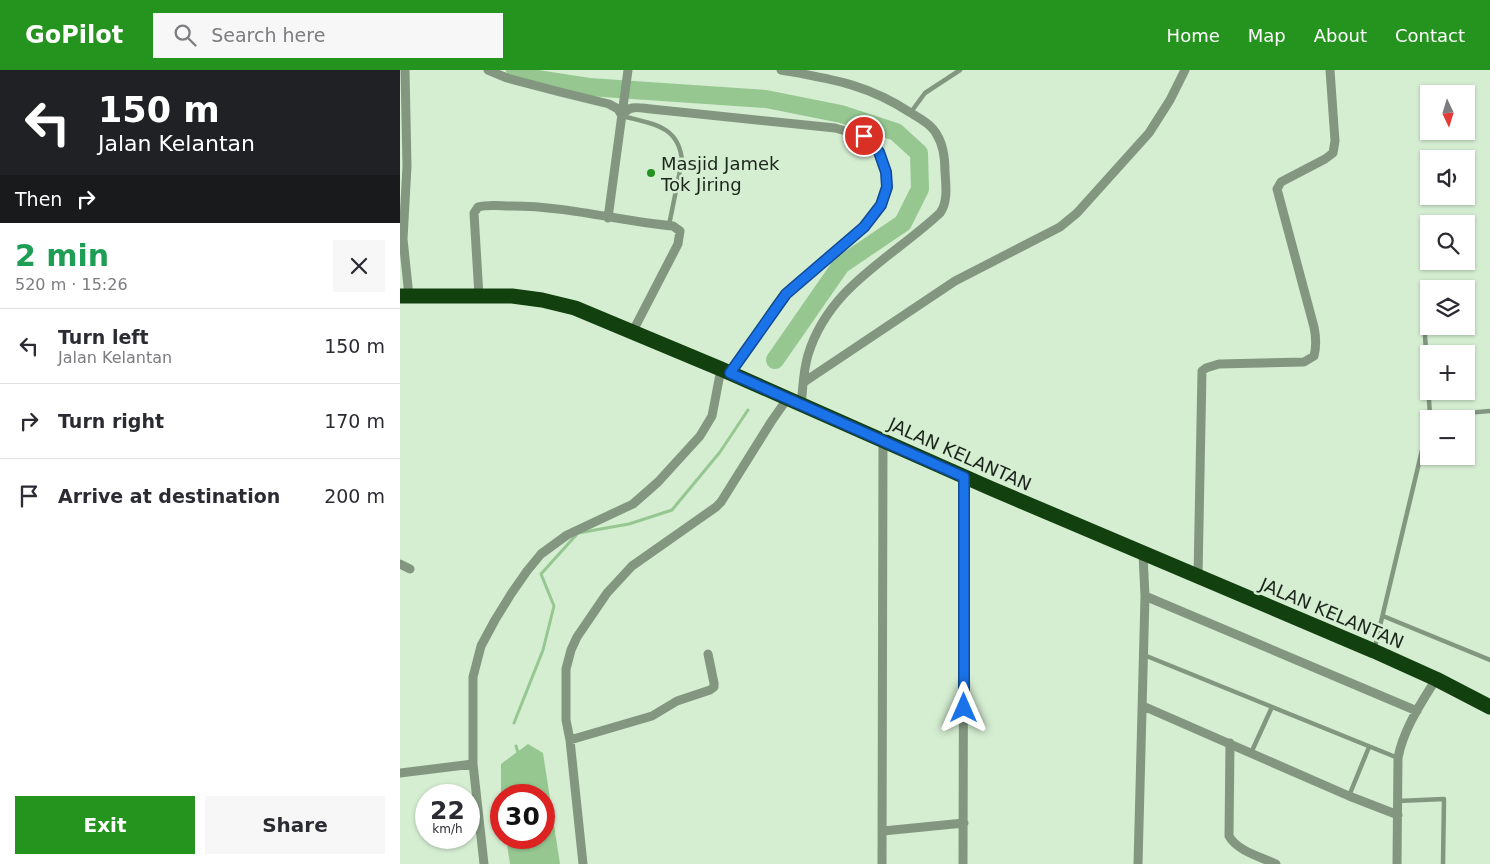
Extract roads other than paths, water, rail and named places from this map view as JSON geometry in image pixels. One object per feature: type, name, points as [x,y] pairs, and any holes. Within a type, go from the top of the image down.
[{"type":"highway","name":"JALAN KELANTAN","points":[[404,296],[512,296],[542,300],[575,308],[728,372],[1143,554],[1374,651],[1436,679],[1490,707]]},
{"type":"street","points":[[404,296],[402,198],[407,166],[405,70]]},
{"type":"street","points":[[488,70],[507,78],[609,104],[623,112]]},
{"type":"street","points":[[781,70],[856,85],[891,100],[931,126],[942,146],[945,165],[944,206],[937,216],[852,284],[836,300],[808,355],[804,382]]},
{"type":"street","points":[[583,864],[570,740],[566,720],[566,669],[571,650],[586,623],[607,593],[632,566],[716,507],[804,382],[955,281],[1052,231],[1077,213],[1149,132],[1170,100],[1185,70]]},
{"type":"street","points":[[1198,576],[1202,372],[1206,368],[1219,364],[1254,362],[1293,364],[1304,362],[1314,356],[1316,348],[1315,333],[1277,189],[1281,182],[1326,159],[1333,153],[1335,141],[1330,70]]},
{"type":"street","points":[[608,218],[628,73]]},
{"type":"street","points":[[484,864],[473,764],[473,677],[481,646],[495,620],[527,571],[541,554],[567,535],[633,504],[658,482],[700,436],[712,416],[728,372],[786,294],[864,227],[874,216],[885,196],[887,180],[884,162],[879,152],[864,136],[835,128],[651,108],[630,108],[623,112]]},
{"type":"street","points":[[479,296],[474,213],[478,207],[538,206],[669,226],[678,229],[680,231],[680,238],[633,331]]},
{"type":"street","points":[[882,864],[883,441]]},
{"type":"street","points":[[963,864],[964,477]]},
{"type":"street","points":[[1138,864],[1145,596],[1143,554]]},
{"type":"street","points":[[400,564],[410,569]]},
{"type":"street","points":[[1145,596],[1417,711]]},
{"type":"street","points":[[570,740],[652,716],[677,702],[710,690],[714,687],[714,683],[708,654]]},
{"type":"street","points":[[1397,864],[1398,758],[1402,743],[1417,711],[1436,679]]},
{"type":"street","points":[[1143,706],[1398,815]]},
{"type":"street","points":[[1230,743],[1229,836],[1238,847],[1276,864]]},
{"type":"street","points":[[400,773],[473,764]]},
{"type":"street","points":[[883,831],[964,823]]},
{"type":"lane","points":[[911,112],[925,93],[960,70]]},
{"type":"lane","points":[[623,112],[660,126],[678,140],[682,151],[682,161],[669,226]]},
{"type":"lane","points":[[1425,335],[1429,410]]},
{"type":"lane","points":[[1475,413],[1490,411]]},
{"type":"lane","points":[[1374,651],[1420,458]]},
{"type":"lane","points":[[1383,616],[1490,660]]},
{"type":"lane","points":[[1144,655],[1398,758]]},
{"type":"lane","points":[[1251,753],[1272,707]]},
{"type":"lane","points":[[1350,796],[1370,747]]},
{"type":"lane","points":[[1398,801],[1444,799],[1443,864]]},
{"type":"waterway","points":[[515,70],[525,77],[589,87],[766,99],[841,114],[896,132],[919,153],[920,189],[903,223],[841,265],[775,360]]},
{"type":"waterway","points":[[514,723],[543,650],[554,606],[541,574],[578,533],[629,524],[672,510],[720,452],[748,410]]},
{"type":"waterway","points":[[516,746],[519,756]]},
{"type":"place","name":"Masjid Jamek Tok Jiring","points":[[651,173]]}]
